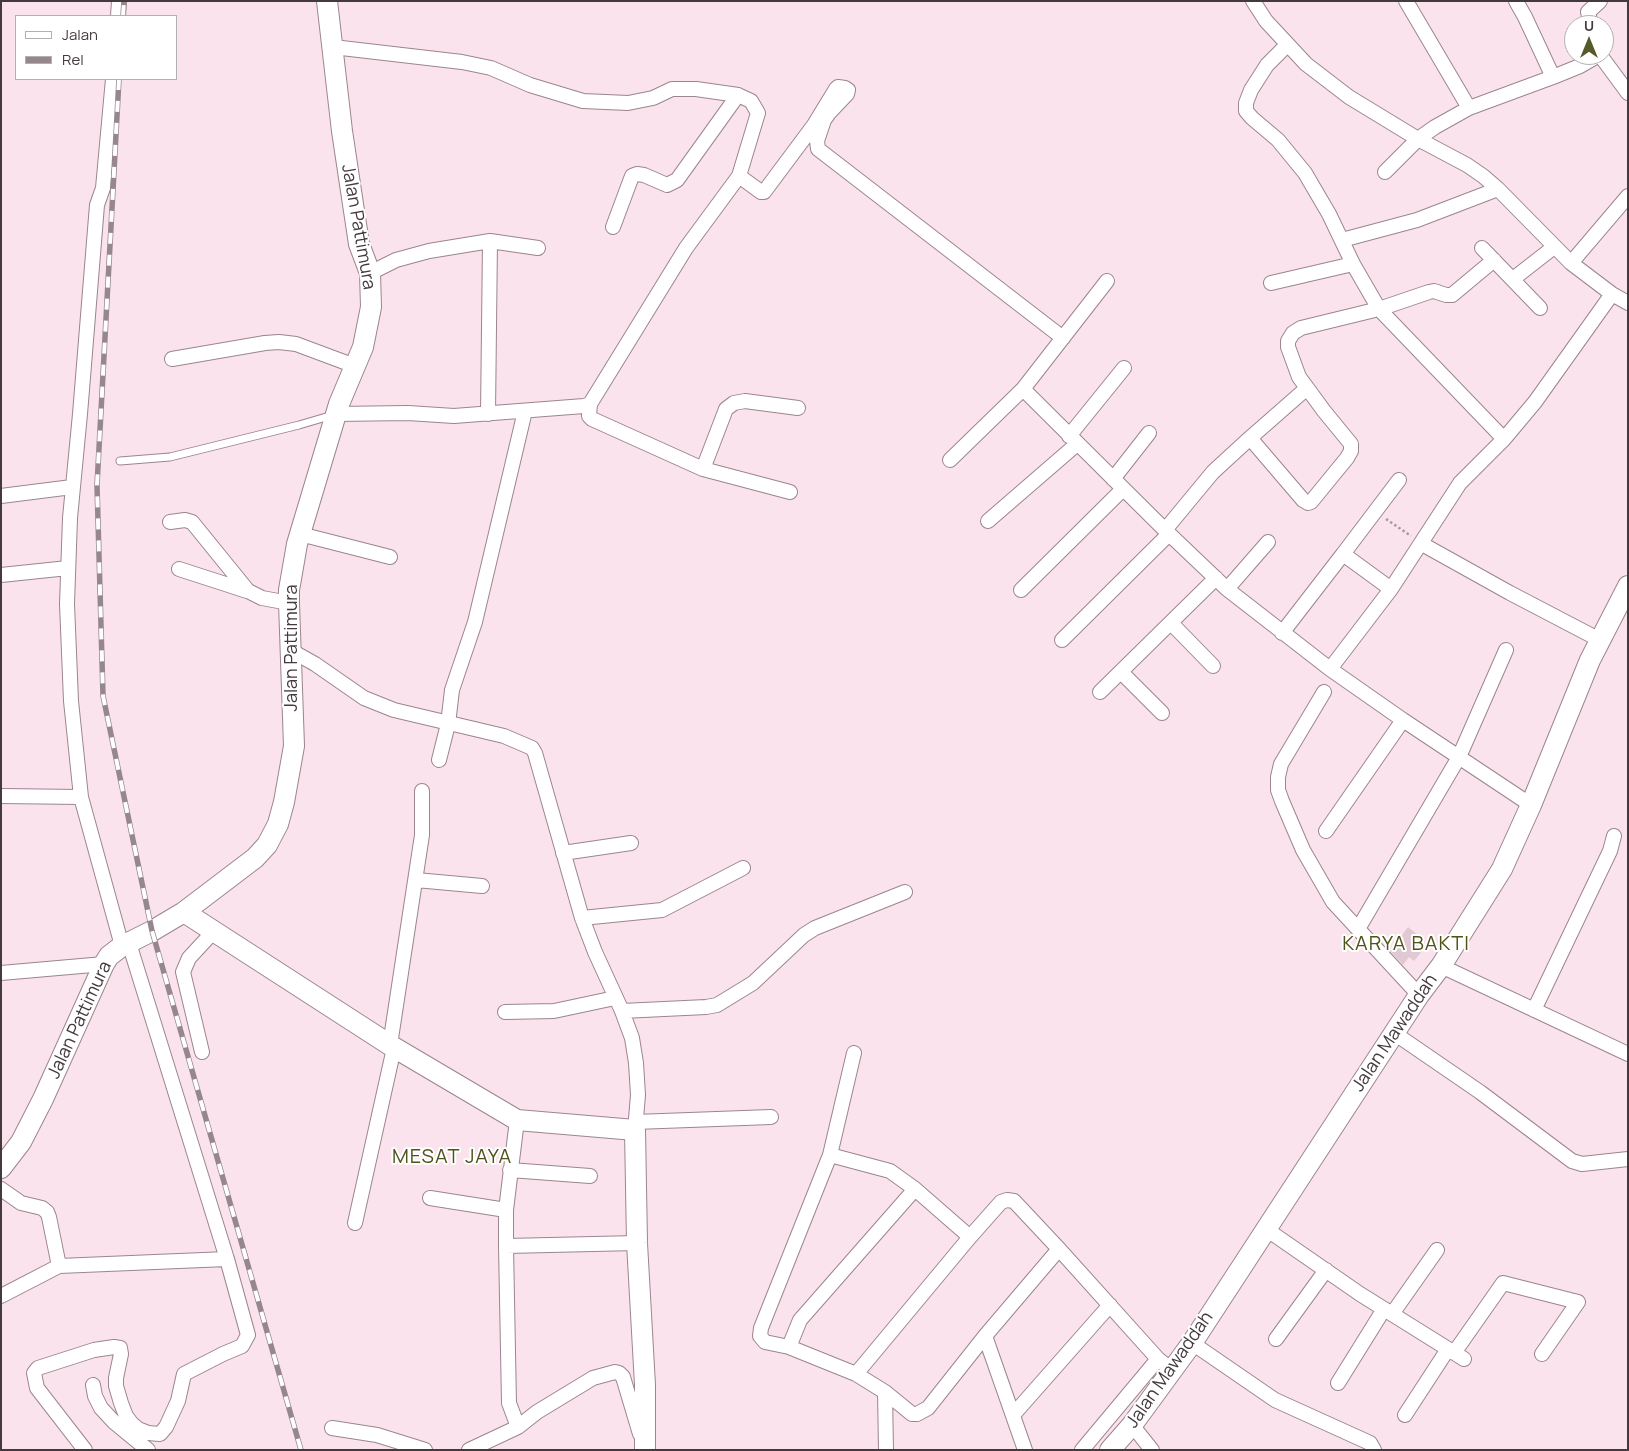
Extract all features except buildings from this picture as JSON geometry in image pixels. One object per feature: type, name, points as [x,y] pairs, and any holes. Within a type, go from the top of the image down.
[{"type":"street","points":[[118,15],[119,1]]},
{"type":"street","name":"Jalan Pattimura","points":[[1,1168],[21,1142],[30,1125],[109,956],[184,912],[255,858],[268,845],[278,824],[294,746],[289,590],[300,534],[336,414],[363,347],[371,307],[370,272],[359,244],[342,131],[327,1]]},
{"type":"street","points":[[1253,1],[1266,21],[1306,64],[1349,97],[1418,139],[1467,165],[1498,189],[1570,263],[1612,294],[1628,303]]},
{"type":"street","points":[[1406,1],[1469,108]]},
{"type":"street","points":[[1516,1],[1525,16],[1553,77]]},
{"type":"street","points":[[1589,15],[1588,12],[1600,1]]},
{"type":"street","points":[[1287,45],[1267,65],[1251,90],[1246,103],[1246,111],[1278,140],[1305,173],[1379,309],[1504,438]]},
{"type":"street","points":[[333,47],[462,62],[491,68],[530,85],[583,101],[628,104],[653,98],[672,90],[696,90],[738,95],[751,101],[758,113],[739,176],[686,248],[590,404],[589,416],[703,469],[790,492]]},
{"type":"street","points":[[1385,172],[1418,139],[1469,108],[1582,65]]},
{"type":"street","points":[[1607,65],[1628,93]]},
{"type":"street","points":[[94,1385],[95,1396],[101,1408],[114,1422],[148,1450],[163,1431],[178,1401],[184,1374],[242,1346],[248,1335],[227,1259],[125,945],[81,797],[68,662],[70,518],[96,205],[103,188],[113,80]]},
{"type":"street","points":[[739,176],[761,192],[764,192],[814,125],[836,89],[842,87],[848,90],[848,94],[824,120],[816,141],[818,150],[1063,338]]},
{"type":"street","points":[[613,226],[632,176],[637,174],[644,175],[667,185],[677,180],[738,95]]},
{"type":"street","points":[[1342,240],[1417,220],[1498,189]]},
{"type":"street","points":[[1570,263],[1628,196]]},
{"type":"street","points":[[370,272],[396,260],[429,251],[490,241],[538,248]]},
{"type":"street","points":[[488,414],[490,241]]},
{"type":"street","points":[[1513,279],[1554,247]]},
{"type":"street","points":[[1482,248],[1540,308]]},
{"type":"street","points":[[1250,438],[1303,500],[1308,503],[1312,502],[1351,452],[1350,444],[1299,376],[1288,347],[1288,341],[1292,332],[1308,326],[1379,309],[1429,292],[1434,291],[1452,295],[1494,260]]},
{"type":"street","points":[[1271,283],[1353,264]]},
{"type":"street","points":[[950,460],[1023,390],[1107,281]]},
{"type":"street","points":[[1330,669],[1391,589],[1460,483],[1504,438],[1534,402],[1612,294]]},
{"type":"street","points":[[172,359],[280,342],[296,344],[355,366]]},
{"type":"street","points":[[988,521],[1073,440],[1124,368]]},
{"type":"street","points":[[1062,640],[1167,532],[1213,472],[1307,388]]},
{"type":"street","points":[[1023,390],[1227,589],[1330,669],[1403,720],[1532,805]]},
{"type":"street","points":[[703,469],[726,409],[734,403],[745,401],[798,408]]},
{"type":"street","points":[[336,414],[408,413],[454,416],[590,404]]},
{"type":"street","points":[[439,760],[448,724],[452,690],[475,622],[525,411]]},
{"type":"street","points":[[1022,590],[1118,484],[1149,433]]},
{"type":"street","points":[[1282,633],[1399,480]]},
{"type":"street","points":[[1,496],[72,487]]},
{"type":"street","points":[[170,522],[185,520],[192,522],[248,591]]},
{"type":"street","points":[[300,534],[390,557]]},
{"type":"street","points":[[1227,589],[1268,542]]},
{"type":"street","points":[[1422,544],[1600,640]]},
{"type":"street","points":[[1343,554],[1391,589]]},
{"type":"street","points":[[1,575],[68,568]]},
{"type":"street","points":[[179,569],[248,591],[262,598],[289,602]]},
{"type":"street","points":[[1100,692],[1216,578]]},
{"type":"street","name":"Jalan Mawaddah","points":[[1110,1450],[1132,1425],[1165,1364],[1192,1343],[1418,994],[1441,966],[1502,870],[1532,805],[1586,670],[1628,586]]},
{"type":"street","points":[[1171,623],[1213,666]]},
{"type":"street","points":[[290,650],[315,664],[364,698],[394,710],[504,736],[532,748],[535,752],[582,918],[622,1011],[632,1038],[636,1063],[638,1095],[635,1126],[637,1243],[645,1385],[645,1450]]},
{"type":"street","points":[[1358,929],[1459,757],[1506,650]]},
{"type":"street","points":[[1121,672],[1162,713]]},
{"type":"street","points":[[1324,692],[1281,764],[1278,790],[1303,850],[1333,902],[1418,994]]},
{"type":"street","points":[[1326,831],[1403,720]]},
{"type":"street","points":[[355,1223],[392,1047],[422,835],[422,791]]},
{"type":"street","points":[[1,796],[81,797]]},
{"type":"street","points":[[1534,1010],[1610,851],[1614,836]]},
{"type":"street","points":[[563,853],[631,843]]},
{"type":"street","points":[[582,918],[662,910],[743,868]]},
{"type":"street","points":[[416,880],[482,886]]},
{"type":"street","points":[[622,1011],[717,1005],[753,983],[804,935],[815,928],[905,892]]},
{"type":"street","points":[[184,912],[392,1047],[517,1120],[635,1126],[771,1117]]},
{"type":"street","points":[[202,1052],[183,972],[189,958],[214,932]]},
{"type":"street","points":[[1,973],[104,964]]},
{"type":"street","points":[[1441,966],[1628,1054]]},
{"type":"street","points":[[505,1012],[554,1010],[615,998]]},
{"type":"street","points":[[1394,1033],[1480,1092],[1572,1161],[1582,1164],[1628,1159]]},
{"type":"street","points":[[854,1053],[830,1156],[761,1328],[760,1336],[765,1342],[789,1347],[856,1374],[885,1392],[912,1414],[917,1414],[928,1408],[985,1336],[1059,1249]]},
{"type":"street","points":[[515,1418],[508,1384],[506,1210],[517,1120]]},
{"type":"street","points":[[830,1156],[877,1166],[890,1171],[915,1189],[970,1237]]},
{"type":"street","points":[[510,1170],[590,1176]]},
{"type":"street","points":[[1,1189],[21,1203],[42,1208],[47,1212],[50,1217],[59,1266]]},
{"type":"street","points":[[789,1347],[800,1320],[915,1189]]},
{"type":"street","points":[[430,1198],[506,1210]]},
{"type":"street","points":[[856,1374],[1001,1202],[1007,1200],[1014,1201],[1165,1364],[1082,1450]]},
{"type":"street","points":[[1266,1229],[1388,1312],[1455,1354]]},
{"type":"street","points":[[506,1246],[637,1243]]},
{"type":"street","points":[[1338,1383],[1388,1312],[1437,1250]]},
{"type":"street","points":[[1,1296],[59,1266],[227,1259]]},
{"type":"street","points":[[1276,1339],[1326,1270]]},
{"type":"street","points":[[1405,1415],[1455,1354],[1503,1283],[1578,1302],[1542,1354]]},
{"type":"street","points":[[1013,1415],[1110,1305]]},
{"type":"street","points":[[985,1336],[1025,1450]]},
{"type":"street","points":[[1192,1343],[1275,1400],[1370,1443],[1374,1450]]},
{"type":"street","points":[[85,1450],[37,1388],[34,1373],[42,1366],[105,1348],[114,1347],[121,1350],[116,1386],[121,1402],[132,1424],[143,1432],[163,1431]]},
{"type":"street","points":[[469,1450],[515,1418],[537,1412],[593,1378],[616,1372],[623,1377],[645,1450]]},
{"type":"street","points":[[885,1392],[886,1450]]},
{"type":"street","points":[[1132,1425],[1152,1450]]},
{"type":"street","points":[[332,1428],[376,1435],[425,1450]]},
{"type":"lane","points":[[120,461],[170,457],[336,414]]},
{"type":"path","points":[[1376,511],[1422,544]]},
{"type":"railway","points":[[123,15],[124,1]]},
{"type":"railway","points":[[119,80],[97,485],[103,696],[152,931],[301,1450]]},
{"type":"district","name":"KARYA BAKTI","points":[[1406,944]]},
{"type":"district","name":"MESAT JAYA","points":[[452,1157]]}]
